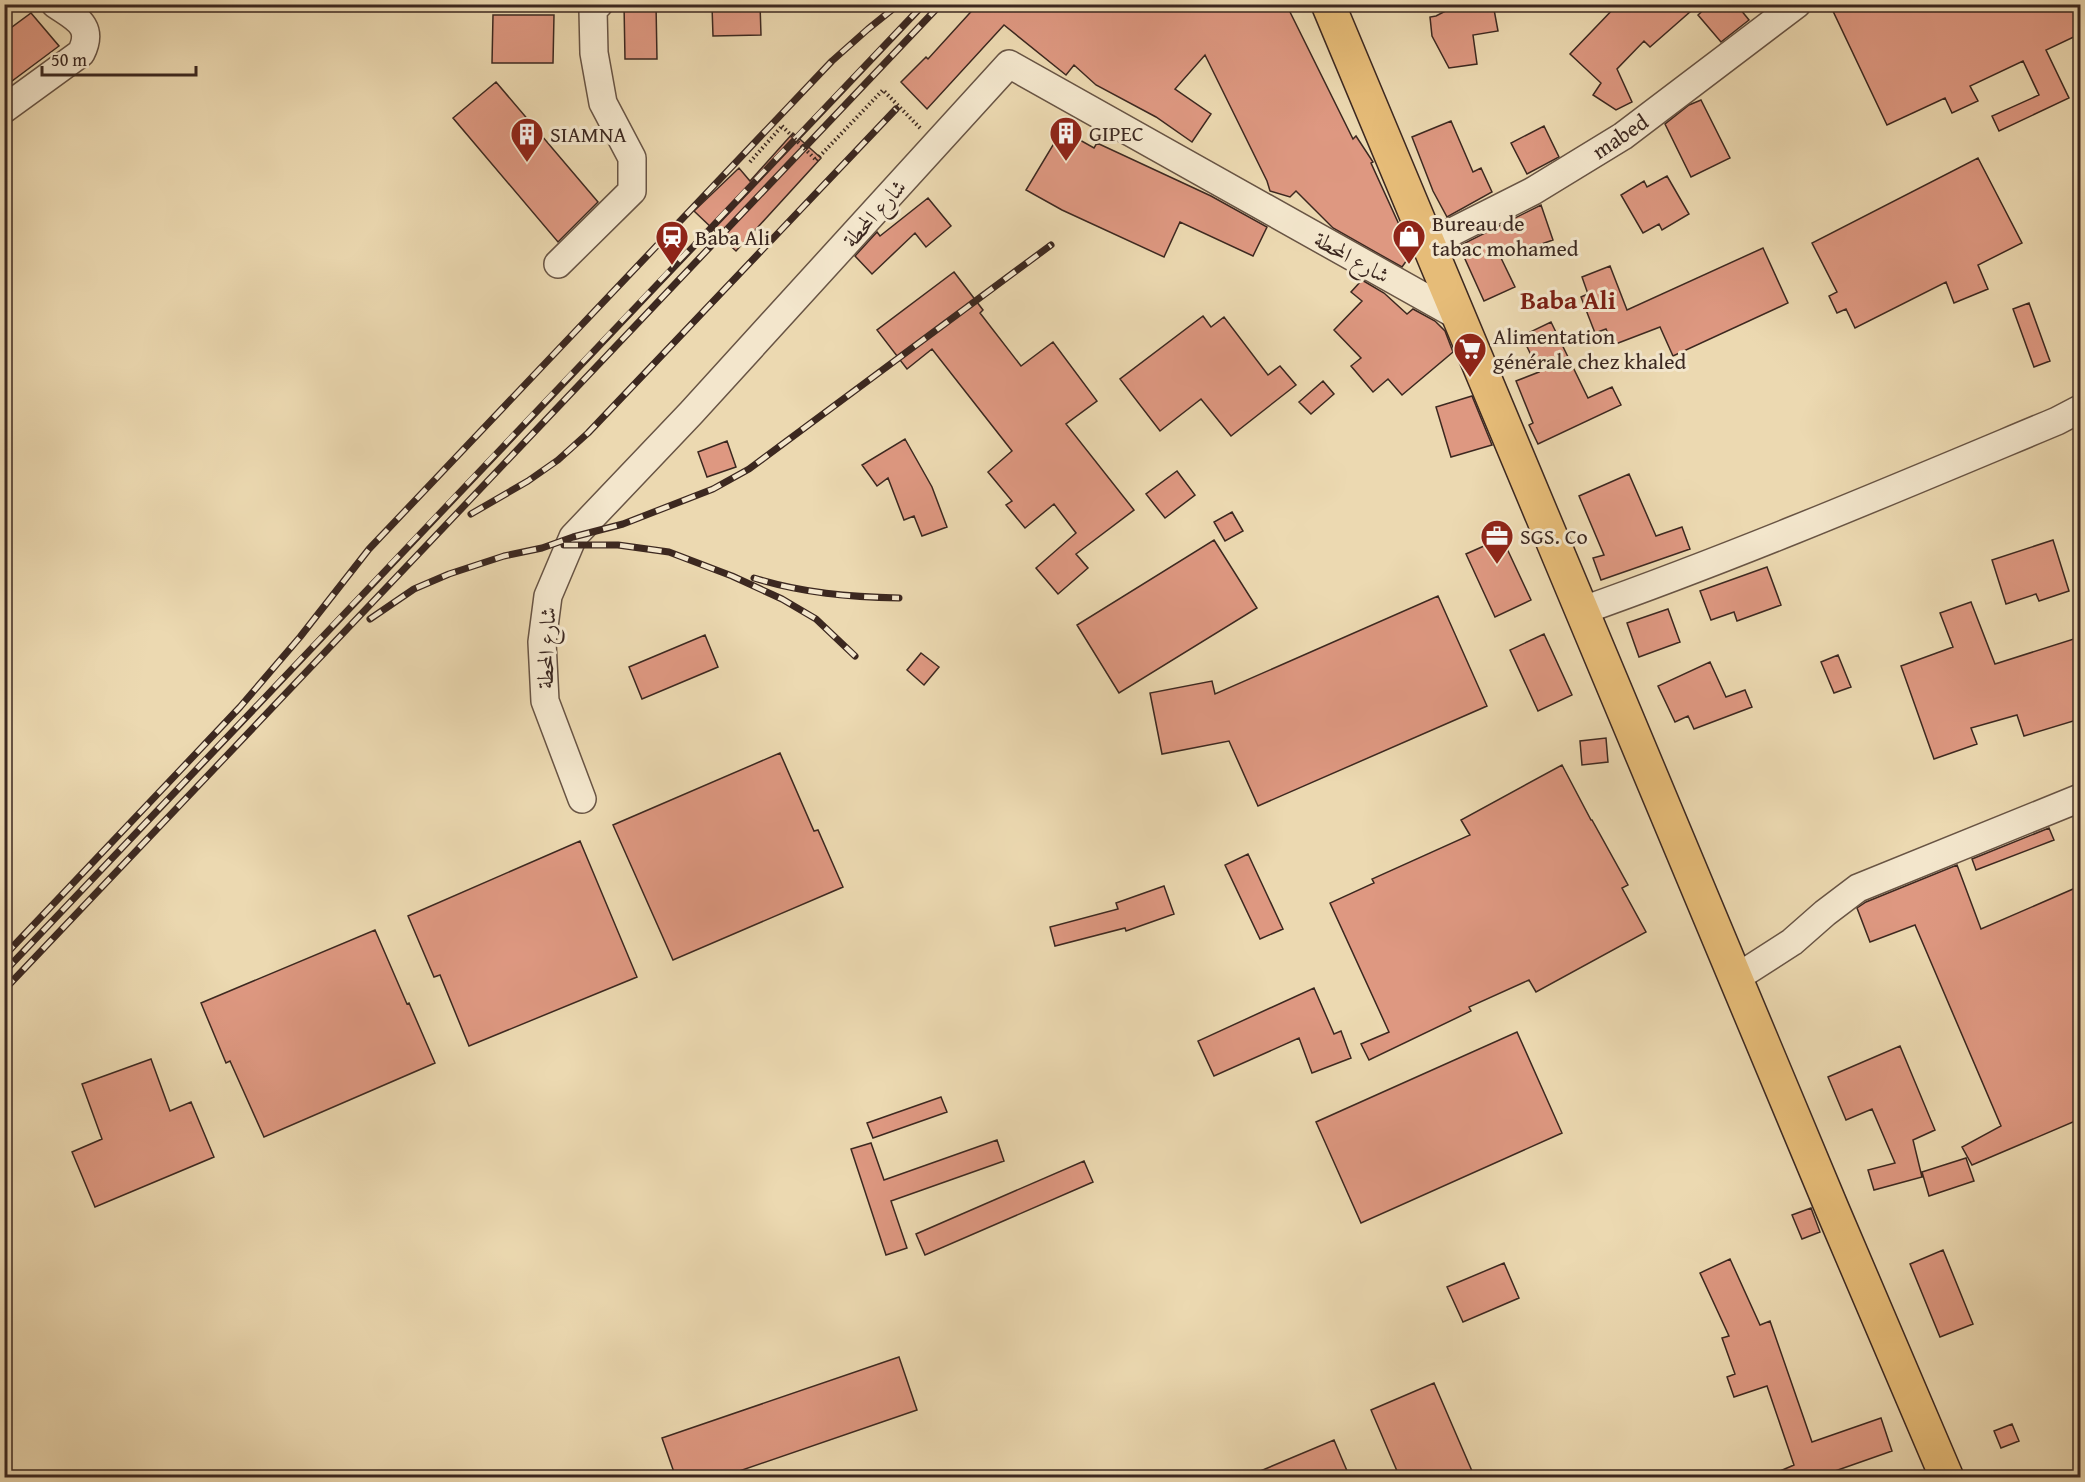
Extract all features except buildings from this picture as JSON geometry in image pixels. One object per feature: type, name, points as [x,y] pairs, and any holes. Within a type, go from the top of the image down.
[{"type":"main road","points":[[1328,4],[1837,1222],[1947,1478]]},
{"type":"street","points":[[4,109],[81,53],[86,42],[86,31],[80,21],[55,4]]},
{"type":"street","points":[[558,264],[632,191],[632,158],[603,103],[594,53],[593,10],[599,4]]},
{"type":"street","name":"mabed","points":[[1428,244],[1533,191],[1623,136],[1797,4]]},
{"type":"street","name":"شارع المحطة","points":[[582,799],[544,701],[542,642],[548,596],[573,537],[691,413],[1009,64],[1458,316]]},
{"type":"street","points":[[1581,611],[1670,580],[1792,531],[2080,410]]},
{"type":"street","points":[[1736,978],[1792,942],[1858,888],[2080,798]]},
{"type":"path","points":[[750,162],[782,126],[816,160],[883,90],[936,144]]},
{"type":"railway","points":[[4,956],[240,707],[300,637],[369,549],[832,61],[899,4]]},
{"type":"railway","points":[[4,972],[924,4]]},
{"type":"railway","points":[[4,990],[941,4]]},
{"type":"railway","points":[[471,514],[528,481],[558,460],[588,433],[896,109]]},
{"type":"railway","points":[[370,619],[414,589],[449,574],[504,556],[542,548],[623,524],[713,489],[749,469],[1051,245]]},
{"type":"railway","points":[[564,545],[618,545],[669,552],[732,576],[782,599],[816,619],[855,656]]},
{"type":"railway","points":[[754,578],[826,593],[899,598]]},
{"type":"place","name":"GIPEC","points":[[1066,162]]},
{"type":"place","name":"SIAMNA","points":[[527,163]]},
{"type":"place","name":"Bureau de tabac mohamed","points":[[1409,265]]},
{"type":"place","name":"Baba Ali","points":[[672,266]]},
{"type":"place","name":"Alimentation générale chez khaled","points":[[1470,378]]},
{"type":"place","name":"SGS. Co","points":[[1497,565]]},
{"type":"district","name":"Baba Ali","points":[[1568,299]]}]
